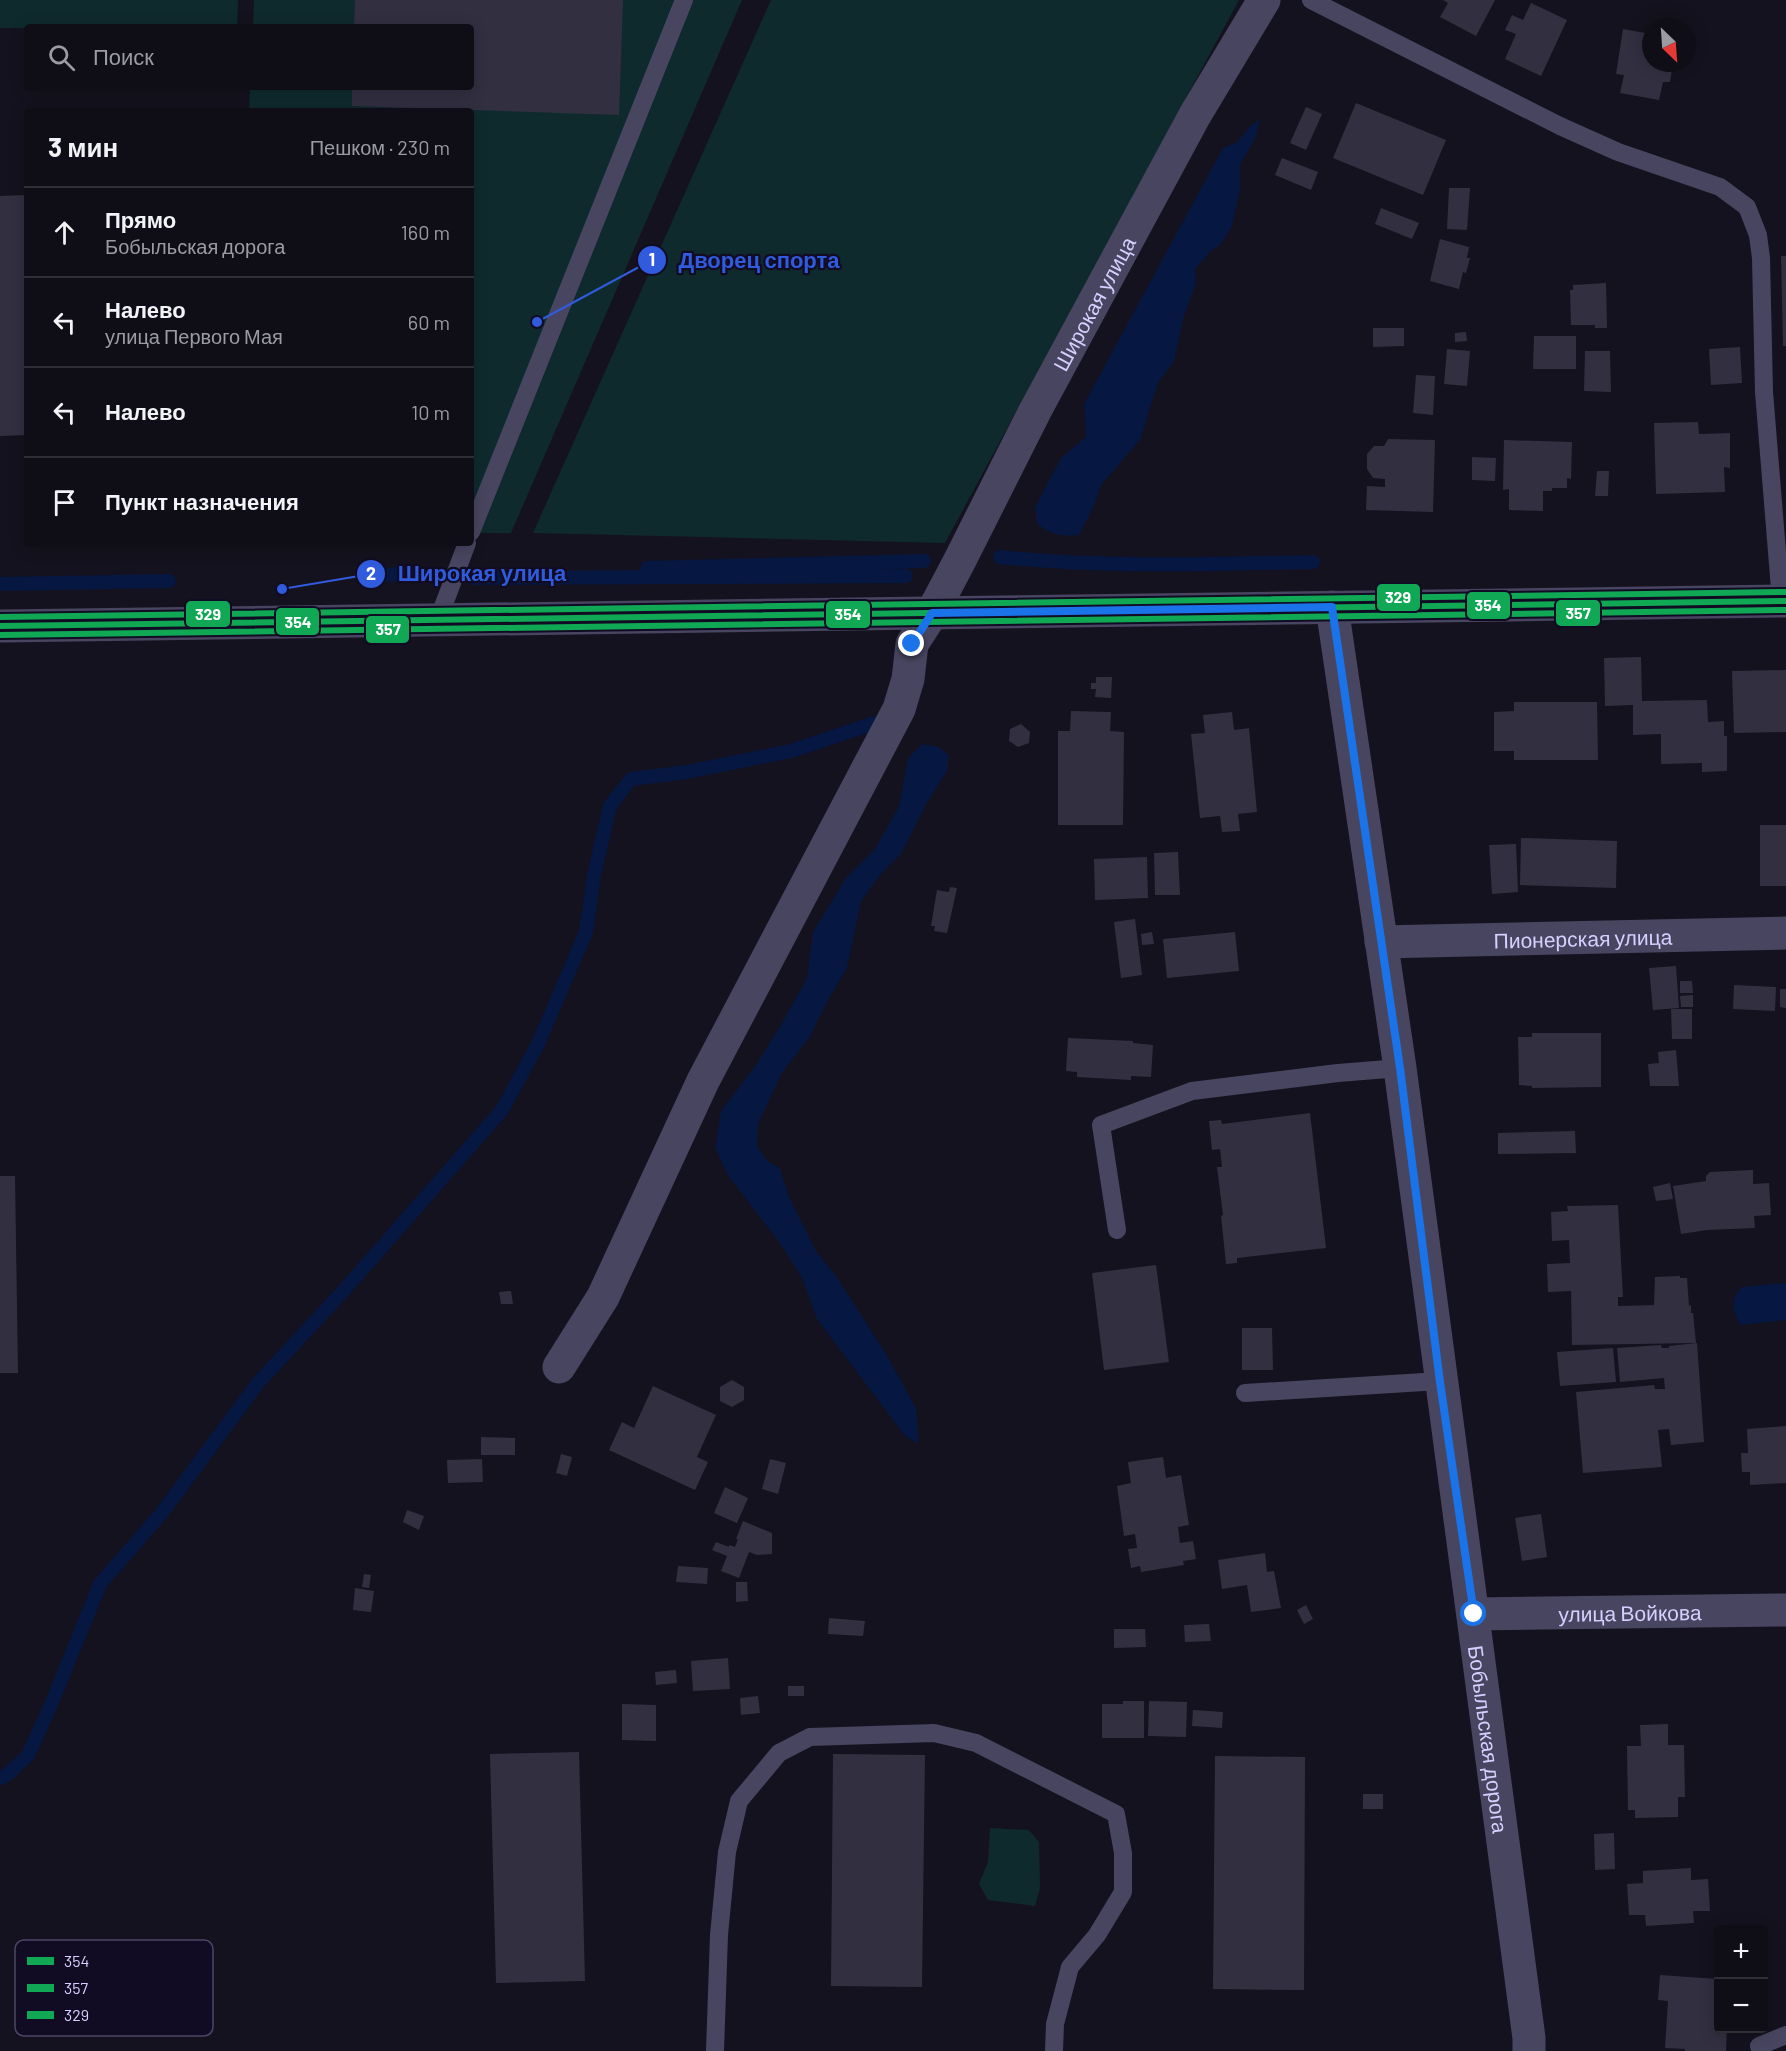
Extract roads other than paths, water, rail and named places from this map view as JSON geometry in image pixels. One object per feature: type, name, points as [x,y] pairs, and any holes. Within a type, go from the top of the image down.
[{"type":"street","name":"Широкая улица","points":[[558,1367],[603,1297],[703,1082],[899,709],[908,679],[912,644],[932,613],[1035,411],[1196,115],[1264,0]]},
{"type":"street","points":[[0,626],[1783,601]]},
{"type":"street","name":"Бобыльская дорога","points":[[1332,607],[1400,1068],[1440,1382],[1474,1614],[1529,2051]]},
{"type":"street","name":"Пионерская улица","points":[[1381,942],[1786,933]]},
{"type":"street","name":"улица Войкова","points":[[1474,1614],[1786,1610]]},
{"type":"lane","points":[[474,525],[684,0]]},
{"type":"lane","points":[[1311,0],[1560,126],[1618,152],[1720,187],[1747,207],[1758,235],[1761,258],[1764,392],[1783,601]]},
{"type":"lane","points":[[438,620],[466,546]]},
{"type":"lane","points":[[1117,1230],[1101,1125],[1192,1091],[1338,1073],[1400,1068]]},
{"type":"lane","points":[[1245,1393],[1440,1382]]},
{"type":"lane","points":[[714,2051],[719,1935],[726,1864],[740,1800],[779,1753],[810,1737],[934,1733],[976,1743],[1116,1814],[1123,1853],[1123,1892],[1096,1935],[1070,1966],[1055,2024],[1054,2051]]},
{"type":"lane","points":[[1759,2046],[1786,2035]]},
{"type":"water","points":[[1260,120],[1256,137],[1240,165],[1240,190],[1232,226],[1221,244],[1210,252],[1195,269],[1196,283],[1183,319],[1174,361],[1158,383],[1140,440],[1101,485],[1093,508],[1079,535],[1067,536],[1047,530],[1037,524],[1035,508],[1062,457],[1086,437],[1084,404],[1223,148],[1237,142],[1251,125]]},
{"type":"water","points":[[922,744],[939,747],[949,756],[947,771],[927,803],[901,854],[881,874],[861,901],[847,968],[809,1038],[782,1073],[758,1124],[757,1146],[767,1161],[780,1168],[789,1197],[816,1251],[836,1276],[885,1352],[916,1408],[919,1444],[905,1436],[817,1319],[802,1278],[779,1242],[727,1174],[715,1147],[721,1111],[756,1065],[807,978],[813,932],[846,878],[875,849],[899,806],[908,758]]},
{"type":"water","points":[[1786,1283],[1786,1320],[1740,1325],[1734,1301],[1742,1287]]},
{"type":"waterway","points":[[1000,557],[1117,564],[1313,562]]},
{"type":"waterway","points":[[647,568],[924,561]]},
{"type":"waterway","points":[[371,575],[419,574]]},
{"type":"waterway","points":[[473,578],[906,576]]},
{"type":"waterway","points":[[0,584],[169,581]]},
{"type":"waterway","points":[[0,1778],[7,1775],[28,1755],[100,1584],[161,1514],[258,1383],[346,1288],[502,1110],[538,1044],[586,932],[594,875],[610,806],[631,779],[687,772],[791,751],[875,723]]},
{"type":"place","name":"Дворец спорта","points":[[537,322]]},
{"type":"place","name":"Широкая улица","points":[[282,589]]}]
